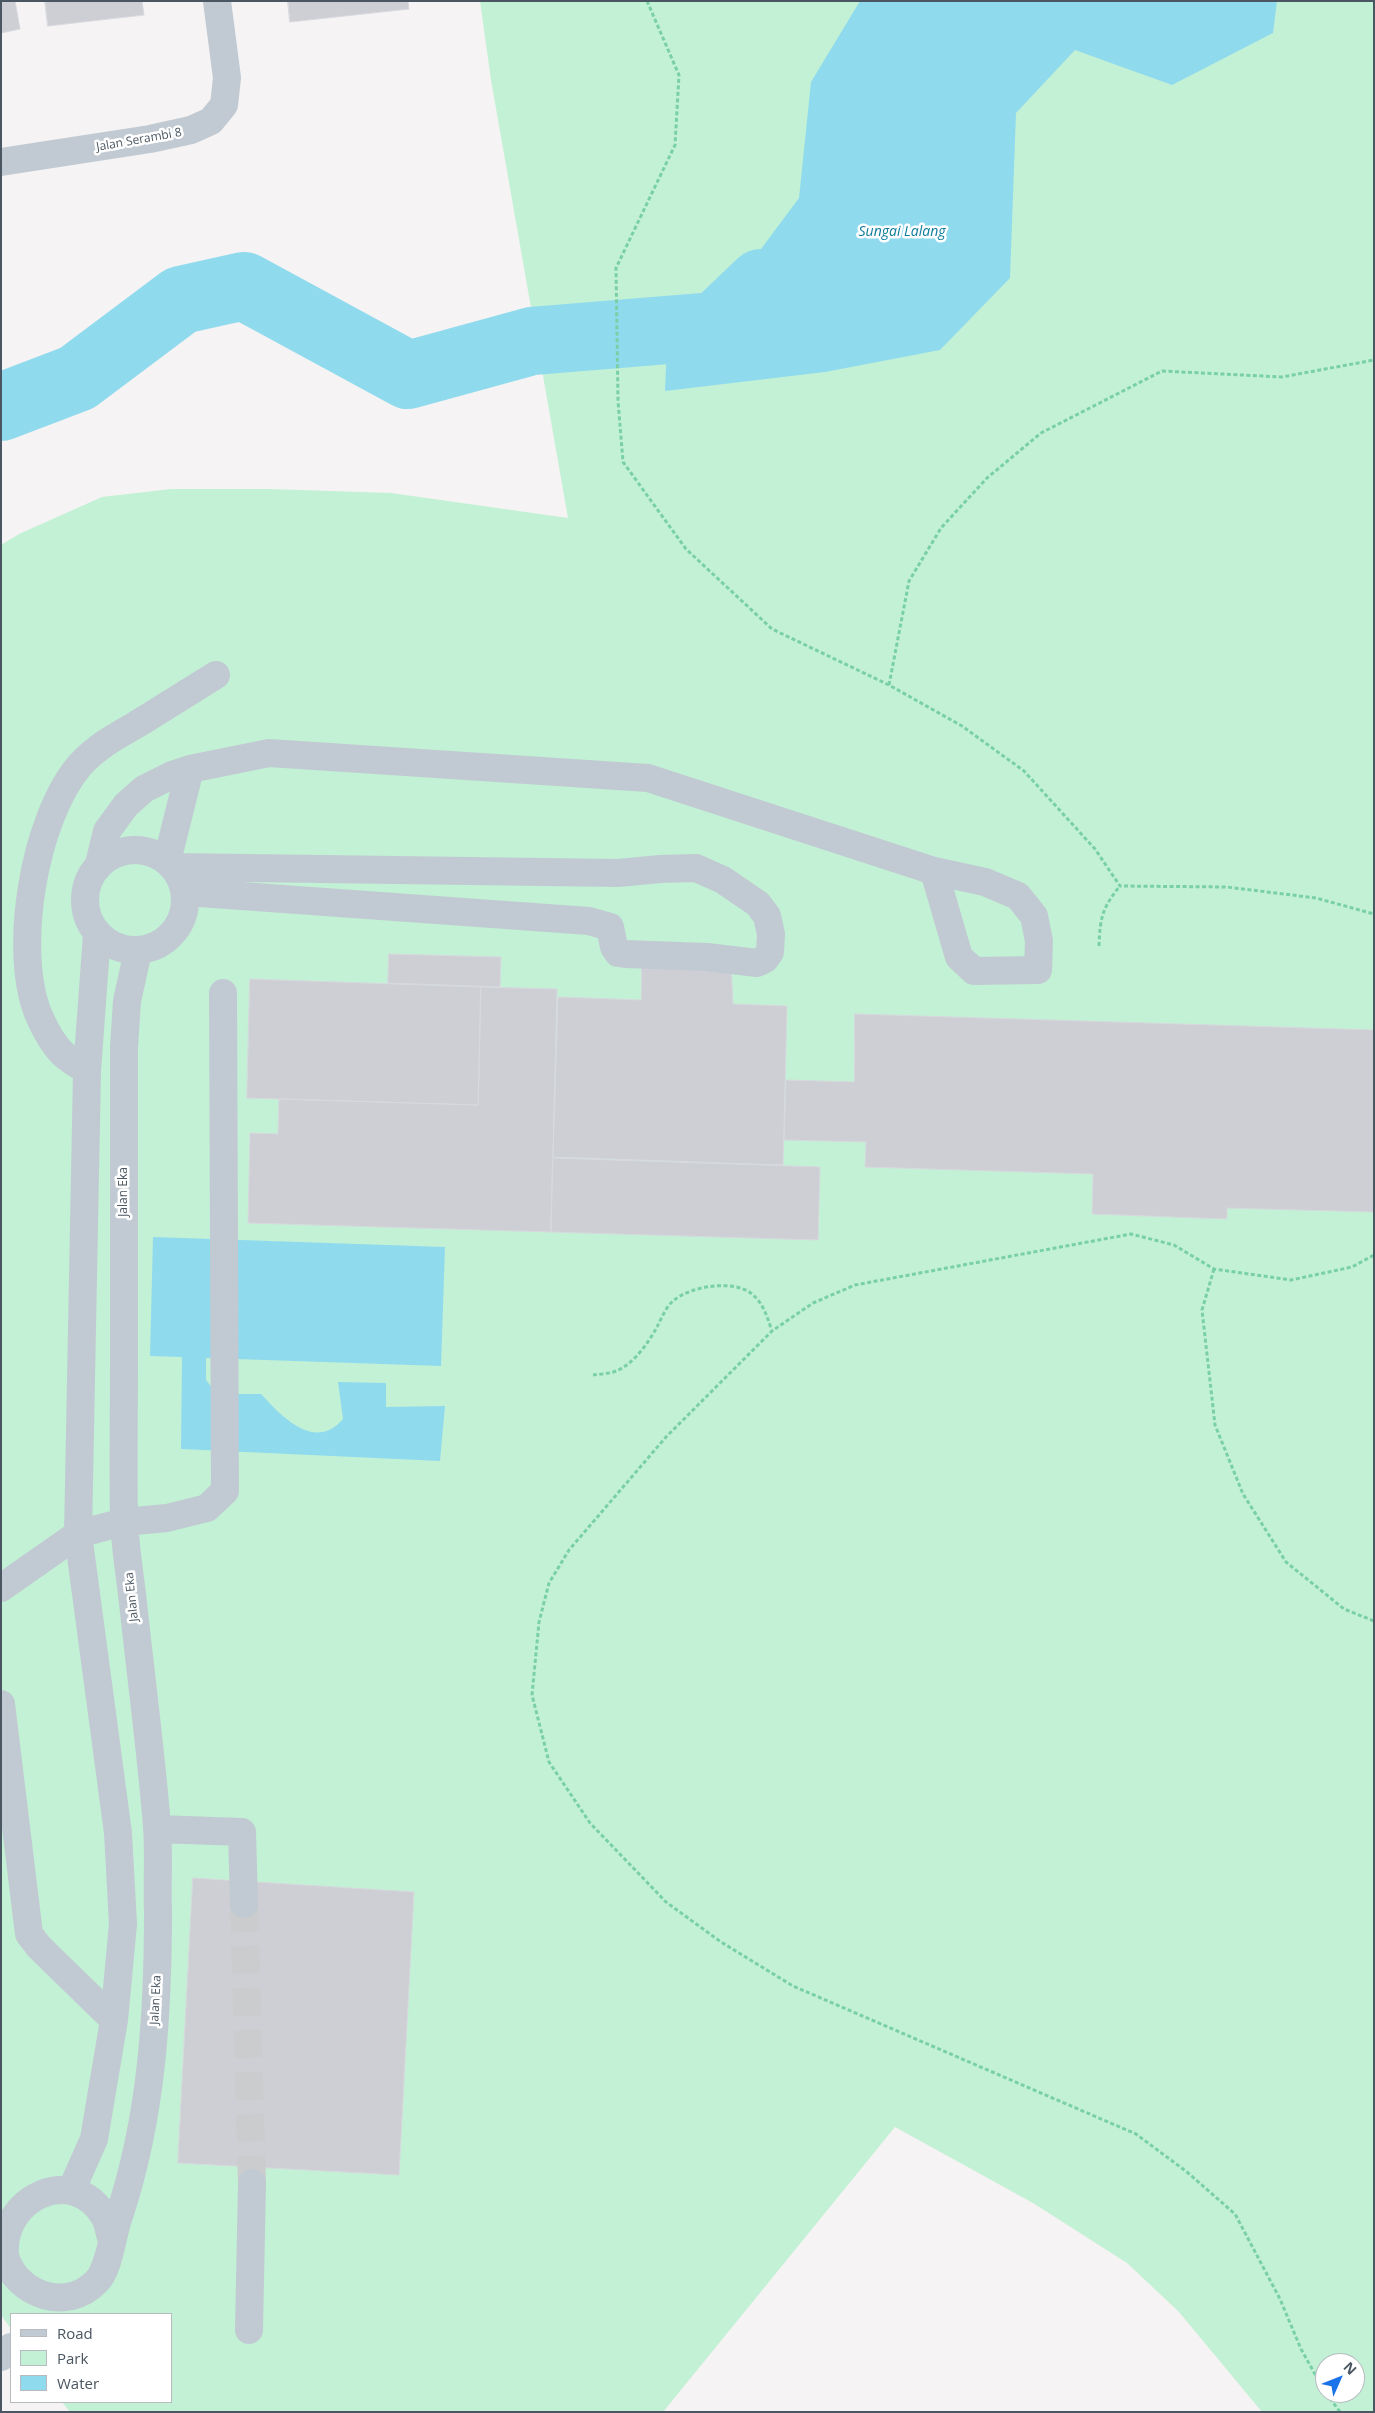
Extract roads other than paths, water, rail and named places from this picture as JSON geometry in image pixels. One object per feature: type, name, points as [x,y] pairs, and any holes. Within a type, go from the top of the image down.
[{"type":"street","name":"Jalan Serambi 8","points":[[1,162],[150,139],[191,130],[210,120],[224,105],[227,78],[217,1]]},
{"type":"street","points":[[87,1071],[62,1054],[40,1018],[30,984],[28,935],[31,884],[42,839],[62,792],[80,765],[103,744],[216,675]]},
{"type":"street","points":[[99,864],[108,831],[126,805],[144,789],[172,775],[190,769],[269,753],[648,778],[934,871]]},
{"type":"street","points":[[170,864],[190,769]]},
{"type":"street","points":[[134,849],[152,853],[170,864],[186,892],[182,917],[172,934],[157,945],[138,951],[116,947],[97,934],[87,917],[84,898],[88,879],[99,864],[115,853],[134,849]]},
{"type":"street","points":[[170,864],[618,873],[696,868],[724,880],[758,904],[766,916],[769,925],[771,934],[770,952],[765,959],[756,963],[707,956],[625,954],[618,953],[614,947],[610,926],[589,921],[186,892]]},
{"type":"street","points":[[71,2191],[94,2139],[114,2020],[123,1924],[118,1833],[78,1534],[87,1071],[97,934]]},
{"type":"street","name":"Jalan Eka","points":[[112,2238],[105,2217],[91,2200],[71,2191],[50,2189],[29,2196],[14,2210],[4,2229],[2,2252],[10,2269],[22,2284],[39,2294],[50,2306],[79,2294],[96,2282],[108,2264],[112,2238],[130,2184],[150,2082],[158,1990],[157,1829],[124,1522],[124,1047],[127,1001],[138,951]]},
{"type":"street","points":[[1,1588],[78,1534],[124,1522],[167,1518],[207,1508],[225,1491],[223,993]]},
{"type":"street","points":[[1,1704],[29,1934],[39,1947],[114,2020]]},
{"type":"street","points":[[157,1829],[242,1832],[244,1904]]},
{"type":"street","points":[[249,2330],[252,2183]]},
{"type":"street","points":[[1,2357],[10,2347]]},
{"type":"water","name":"Sungai Lalang","points":[[860,1],[1277,1],[1273,33],[1172,85],[1075,50],[1016,113],[1010,278],[940,350],[825,372],[665,391],[667,344],[729,292],[799,198],[811,82]]},
{"type":"water","points":[[153,1237],[445,1247],[441,1366],[206,1358],[206,1380],[217,1394],[261,1394],[289,1421],[299,1428],[310,1432],[321,1432],[332,1428],[343,1419],[338,1382],[386,1383],[386,1407],[445,1406],[440,1461],[181,1449],[182,1357],[150,1356]]},
{"type":"waterway","points":[[1,407],[77,378],[181,300],[244,286],[408,375],[532,341],[716,326],[761,283]]},
{"type":"tunnel","points":[[244,1904],[252,2183]]}]
